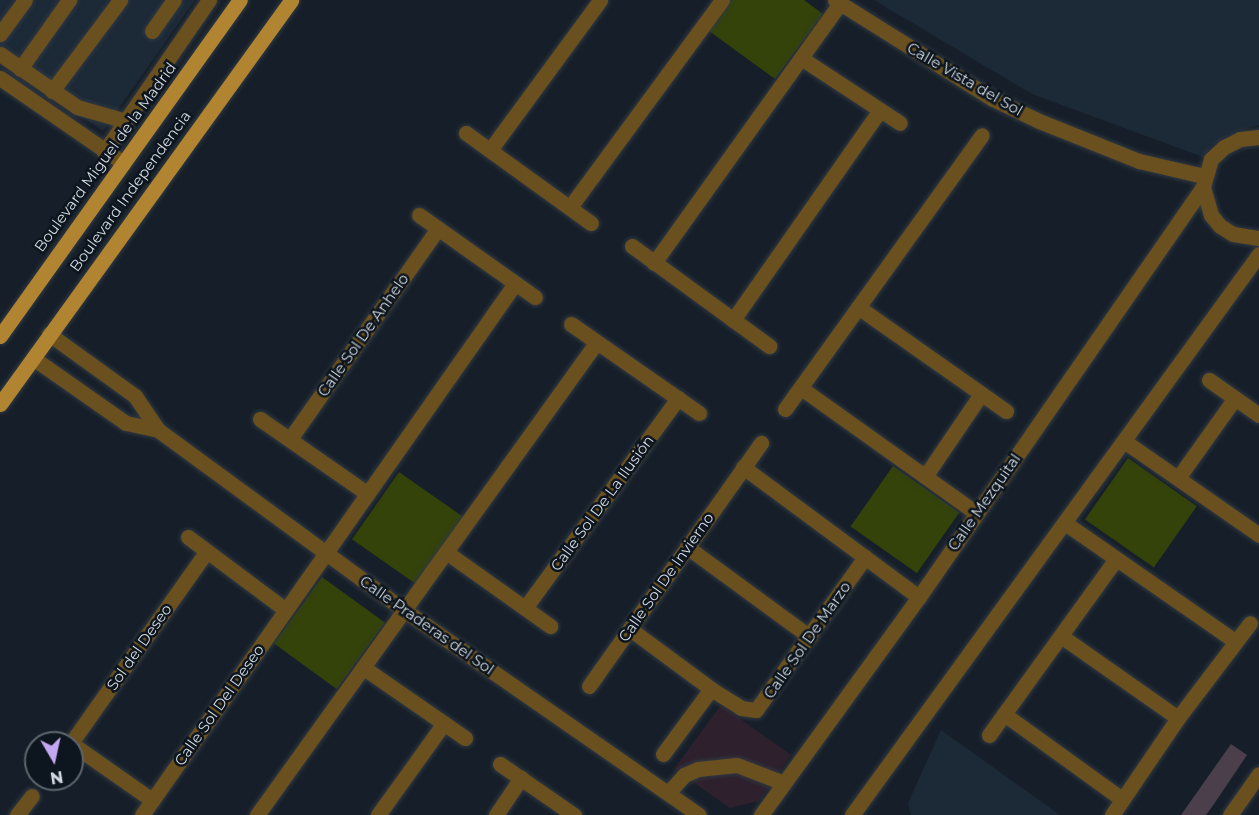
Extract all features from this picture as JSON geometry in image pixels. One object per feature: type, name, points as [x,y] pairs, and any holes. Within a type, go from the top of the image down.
[{"type":"main road","name":"Boulevard Miguel de la Madrid","points":[[0,336],[240,0]]},
{"type":"main road","name":"Boulevard Independencia","points":[[0,404],[291,0]]},
{"type":"street","points":[[0,34],[25,0]]},
{"type":"street","points":[[20,69],[69,0]]},
{"type":"street","points":[[52,91],[120,0]]},
{"type":"street","points":[[152,31],[174,0]]},
{"type":"street","points":[[104,152],[209,0]]},
{"type":"street","points":[[490,150],[600,0]]},
{"type":"street","points":[[570,207],[717,2]]},
{"type":"street","points":[[654,263],[801,58],[838,2]]},
{"type":"street","name":"Calle Vista del Sol","points":[[838,2],[993,99],[1039,121],[1139,161],[1204,181]]},
{"type":"street","points":[[0,54],[52,91],[86,110],[126,121]]},
{"type":"street","points":[[801,58],[900,123]]},
{"type":"street","points":[[0,78],[123,163]]},
{"type":"street","points":[[733,320],[880,111]]},
{"type":"street","points":[[466,133],[591,222]]},
{"type":"street","points":[[785,409],[982,135]]},
{"type":"street","name":"Calle Mezquital","points":[[761,815],[919,597],[1204,181],[1211,159],[1224,147],[1240,139],[1259,137]]},
{"type":"street","points":[[1204,181],[1208,208],[1220,226],[1233,234],[1259,238]]},
{"type":"street","points":[[419,215],[436,231],[514,285],[536,297]]},
{"type":"street","name":"Calle Sol De Anhelo","points":[[290,439],[436,231]]},
{"type":"street","points":[[632,246],[769,346]]},
{"type":"street","points":[[852,815],[1259,254]]},
{"type":"street","points":[[327,552],[514,285]]},
{"type":"street","points":[[858,307],[1006,411]]},
{"type":"street","points":[[572,324],[699,413]]},
{"type":"street","points":[[49,334],[135,396],[158,430]]},
{"type":"street","points":[[257,815],[596,343]]},
{"type":"street","points":[[33,358],[126,423],[158,430]]},
{"type":"street","points":[[1209,380],[1259,415]]},
{"type":"street","points":[[801,388],[926,475],[976,513]]},
{"type":"street","points":[[926,475],[981,394]]},
{"type":"street","name":"Calle Sol De La Ilusión","points":[[525,608],[678,398]]},
{"type":"street","points":[[1178,478],[1234,398]]},
{"type":"street","points":[[261,419],[368,494]]},
{"type":"street","name":"Calle Praderas del Sol","points":[[158,430],[404,610],[699,815]]},
{"type":"street","points":[[1124,441],[1259,535]]},
{"type":"street","name":"Calle Sol De Invierno","points":[[589,686],[760,443]]},
{"type":"street","points":[[743,467],[919,597]]},
{"type":"street","points":[[1065,523],[1235,641]]},
{"type":"street","points":[[188,537],[286,610]]},
{"type":"street","points":[[687,547],[810,637]]},
{"type":"street","name":"Sol del Deseo","points":[[80,731],[207,551]]},
{"type":"street","name":"Calle Sol Del Deseo","points":[[142,815],[327,552]]},
{"type":"street","points":[[446,552],[550,626]]},
{"type":"street","name":"Calle Sol De Marzo","points":[[630,629],[711,689],[741,708],[756,710],[865,557]]},
{"type":"street","points":[[989,735],[1116,559]]},
{"type":"street","points":[[1112,815],[1178,718],[1250,623]]},
{"type":"street","points":[[1061,636],[1178,718]]},
{"type":"street","points":[[364,668],[465,738]]},
{"type":"street","points":[[663,754],[711,689]]},
{"type":"street","points":[[1004,714],[1122,799]]},
{"type":"street","points":[[378,815],[444,723]]},
{"type":"street","points":[[84,753],[152,801]]},
{"type":"street","points":[[500,764],[574,815]]},
{"type":"street","points":[[668,793],[684,775],[698,769],[737,765],[784,783]]},
{"type":"street","points":[[1230,815],[1259,774]]},
{"type":"street","points":[[496,815],[521,778]]},
{"type":"street","points":[[17,815],[32,796]]},
{"type":"shaded area","points":[[0,0],[195,0],[103,131],[0,60]]},
{"type":"shaded area","points":[[874,0],[1259,0],[1259,125],[1236,131],[1212,145],[1203,157],[1032,94]]},
{"type":"shaded area","points":[[721,705],[791,755],[759,801],[730,808],[674,769]]},
{"type":"shaded area","points":[[941,730],[1060,815],[911,815],[908,803]]},
{"type":"green space","points":[[731,0],[804,0],[823,14],[775,79],[709,31]]},
{"type":"green space","points":[[1128,458],[1197,506],[1154,568],[1085,519]]},
{"type":"green space","points":[[893,466],[959,512],[917,573],[851,527]]},
{"type":"green space","points":[[399,472],[463,517],[416,584],[352,539]]},
{"type":"green space","points":[[322,577],[385,623],[337,689],[274,643]]},
{"type":"building","points":[[1231,744],[1247,755],[1214,804],[1206,815],[1181,815]]}]
